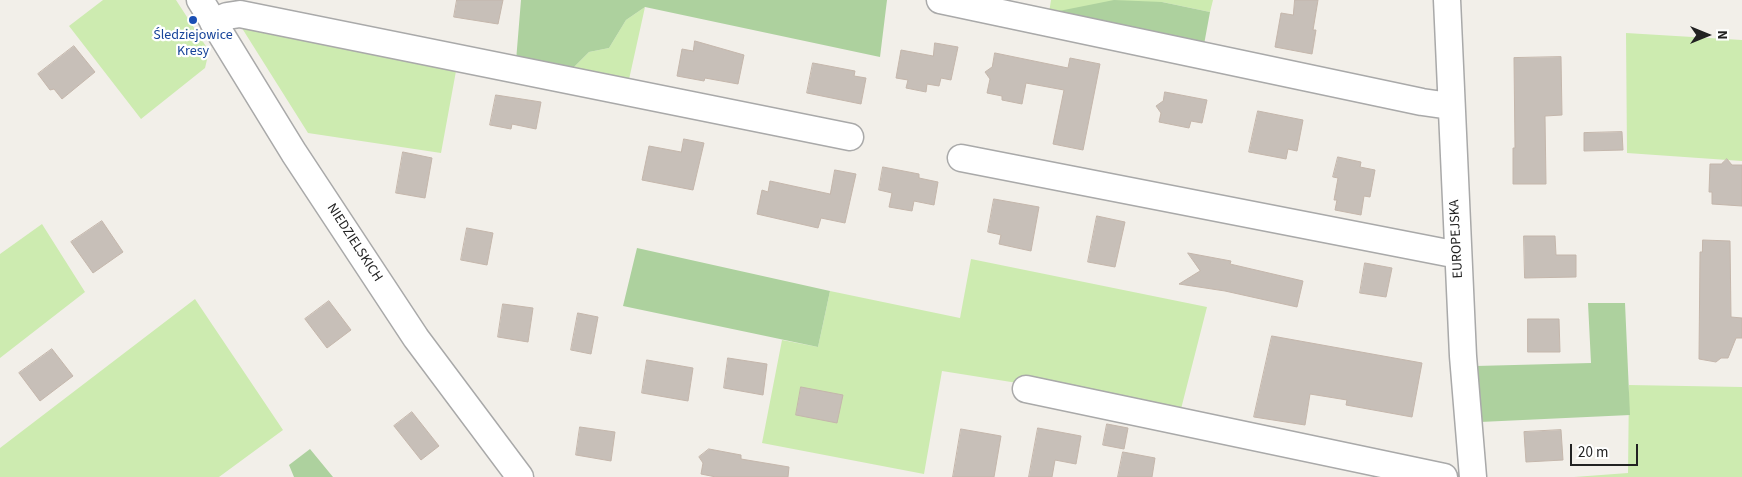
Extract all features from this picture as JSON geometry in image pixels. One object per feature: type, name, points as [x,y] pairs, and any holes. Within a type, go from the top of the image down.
[{"type":"street","name":"NIEDZIELSKICH","points":[[200,0],[294,153],[416,338],[520,477]]},
{"type":"street","points":[[940,0],[1422,102],[1450,106]]},
{"type":"street","name":"EUROPEJSKA","points":[[1447,0],[1450,106],[1458,255],[1473,477]]},
{"type":"street","points":[[214,22],[227,16],[240,14],[850,137]]},
{"type":"street","points":[[961,158],[1458,255]]},
{"type":"street","points":[[1026,389],[1444,477]]},
{"type":"green space","points":[[103,0],[176,0],[209,51],[205,68],[141,119],[69,26]]},
{"type":"green space","points":[[521,0],[887,0],[880,57],[645,7],[626,20],[609,48],[589,52],[569,72],[516,61]]},
{"type":"green space","points":[[1051,0],[1213,0],[1210,12],[1162,2],[1049,13]]},
{"type":"green space","points":[[1114,0],[1162,2],[1210,12],[1203,50],[1049,13]]},
{"type":"green space","points":[[645,7],[628,84],[569,72],[589,52],[609,48],[626,20]]},
{"type":"green space","points":[[240,25],[456,71],[441,153],[308,133]]},
{"type":"green space","points":[[1626,33],[1742,40],[1742,161],[1627,153]]},
{"type":"green space","points":[[42,224],[85,292],[0,358],[0,254]]},
{"type":"green space","points":[[637,248],[830,291],[818,347],[623,306]]},
{"type":"green space","points":[[971,259],[1207,307],[1181,409],[942,371],[924,474],[762,443],[782,340],[818,347],[830,291],[960,318]]},
{"type":"green space","points":[[195,299],[283,430],[219,477],[0,477],[0,448]]},
{"type":"green space","points":[[1588,303],[1625,303],[1630,415],[1480,422],[1476,366],[1591,363]]},
{"type":"green space","points":[[1629,385],[1742,387],[1742,477],[1574,477],[1628,473]]},
{"type":"green space","points":[[310,449],[333,477],[294,477],[289,465]]},
{"type":"building","points":[[457,0],[503,0],[498,24],[454,17]]},
{"type":"building","points":[[1295,0],[1318,0],[1313,30],[1316,30],[1312,54],[1275,47],[1281,13],[1293,15]]},
{"type":"building","points":[[695,41],[744,55],[738,84],[705,78],[704,81],[677,76],[682,49],[693,51]]},
{"type":"building","points":[[935,43],[958,47],[951,80],[941,78],[939,86],[927,84],[926,92],[906,88],[908,80],[896,78],[901,50],[933,56]]},
{"type":"building","points":[[74,46],[95,72],[62,99],[54,89],[50,90],[38,74]]},
{"type":"building","points":[[995,53],[1068,68],[1070,58],[1100,64],[1083,150],[1053,144],[1064,90],[1026,83],[1022,104],[1002,100],[1002,96],[987,93],[990,79],[985,72],[992,67]]},
{"type":"building","points":[[1561,57],[1562,115],[1545,116],[1546,184],[1513,184],[1513,148],[1515,148],[1514,58]]},
{"type":"building","points":[[813,63],[855,71],[854,76],[866,78],[861,104],[807,93]]},
{"type":"building","points":[[1165,92],[1207,100],[1202,123],[1191,121],[1189,128],[1159,122],[1161,113],[1156,106],[1163,101]]},
{"type":"building","points":[[496,95],[541,102],[536,129],[512,124],[511,129],[490,125]]},
{"type":"building","points":[[1258,111],[1303,120],[1297,151],[1288,149],[1286,159],[1249,152]]},
{"type":"building","points":[[1622,132],[1623,150],[1584,151],[1584,133]]},
{"type":"building","points":[[684,139],[704,143],[693,190],[642,180],[649,146],[681,152]]},
{"type":"building","points":[[403,152],[432,158],[425,198],[396,193]]},
{"type":"building","points":[[1338,157],[1361,162],[1360,167],[1375,170],[1370,197],[1364,196],[1361,215],[1335,210],[1337,200],[1334,200],[1338,178],[1333,177]]},
{"type":"building","points":[[1727,159],[1732,165],[1742,165],[1742,206],[1712,204],[1712,192],[1709,192],[1710,164],[1721,164]]},
{"type":"building","points":[[883,167],[919,174],[919,178],[938,182],[934,205],[914,201],[912,211],[889,207],[892,193],[879,190]]},
{"type":"building","points":[[835,170],[856,174],[845,223],[821,218],[818,228],[757,214],[762,190],[768,192],[770,181],[830,194]]},
{"type":"building","points":[[994,199],[1039,207],[1031,251],[999,244],[1001,235],[988,232]]},
{"type":"building","points":[[1097,216],[1125,222],[1115,267],[1088,262]]},
{"type":"building","points":[[102,221],[123,252],[93,273],[71,242]]},
{"type":"building","points":[[467,228],[493,233],[487,265],[461,260]]},
{"type":"building","points":[[1524,236],[1555,236],[1556,255],[1576,255],[1576,277],[1525,278]]},
{"type":"building","points":[[1703,240],[1730,241],[1731,317],[1742,318],[1742,338],[1736,338],[1728,358],[1721,358],[1716,362],[1699,359],[1700,252],[1702,252]]},
{"type":"building","points":[[1188,253],[1231,261],[1230,264],[1303,281],[1297,307],[1225,291],[1179,284],[1200,271]]},
{"type":"building","points":[[1365,263],[1392,268],[1386,297],[1360,293]]},
{"type":"building","points":[[329,301],[351,330],[327,348],[305,319]]},
{"type":"building","points":[[503,304],[533,308],[528,342],[498,337]]},
{"type":"building","points":[[578,313],[598,317],[591,354],[571,350]]},
{"type":"building","points":[[1528,319],[1559,319],[1560,352],[1528,352]]},
{"type":"building","points":[[1272,336],[1422,363],[1412,417],[1346,405],[1347,400],[1310,394],[1305,425],[1254,417]]},
{"type":"building","points":[[52,349],[73,376],[40,401],[19,373]]},
{"type":"building","points":[[728,358],[767,364],[763,395],[724,388]]},
{"type":"building","points":[[647,360],[693,368],[688,401],[642,393]]},
{"type":"building","points":[[801,387],[843,395],[837,423],[796,415]]},
{"type":"building","points":[[412,412],[439,446],[421,460],[394,426]]},
{"type":"building","points":[[1107,424],[1128,428],[1124,449],[1103,445]]},
{"type":"building","points":[[580,427],[615,432],[611,461],[576,455]]},
{"type":"building","points":[[1038,428],[1081,436],[1076,464],[1055,460],[1052,477],[1029,477]]},
{"type":"building","points":[[961,429],[1001,436],[994,477],[953,477]]},
{"type":"building","points":[[1561,430],[1563,460],[1526,462],[1524,432]]},
{"type":"building","points":[[709,449],[741,455],[741,459],[789,467],[788,477],[716,477],[701,474],[703,463],[699,457]]},
{"type":"building","points":[[1123,452],[1155,458],[1152,477],[1118,477]]},
{"type":"place","name":"Śledziejowice Kresy","points":[[193,20]]}]
